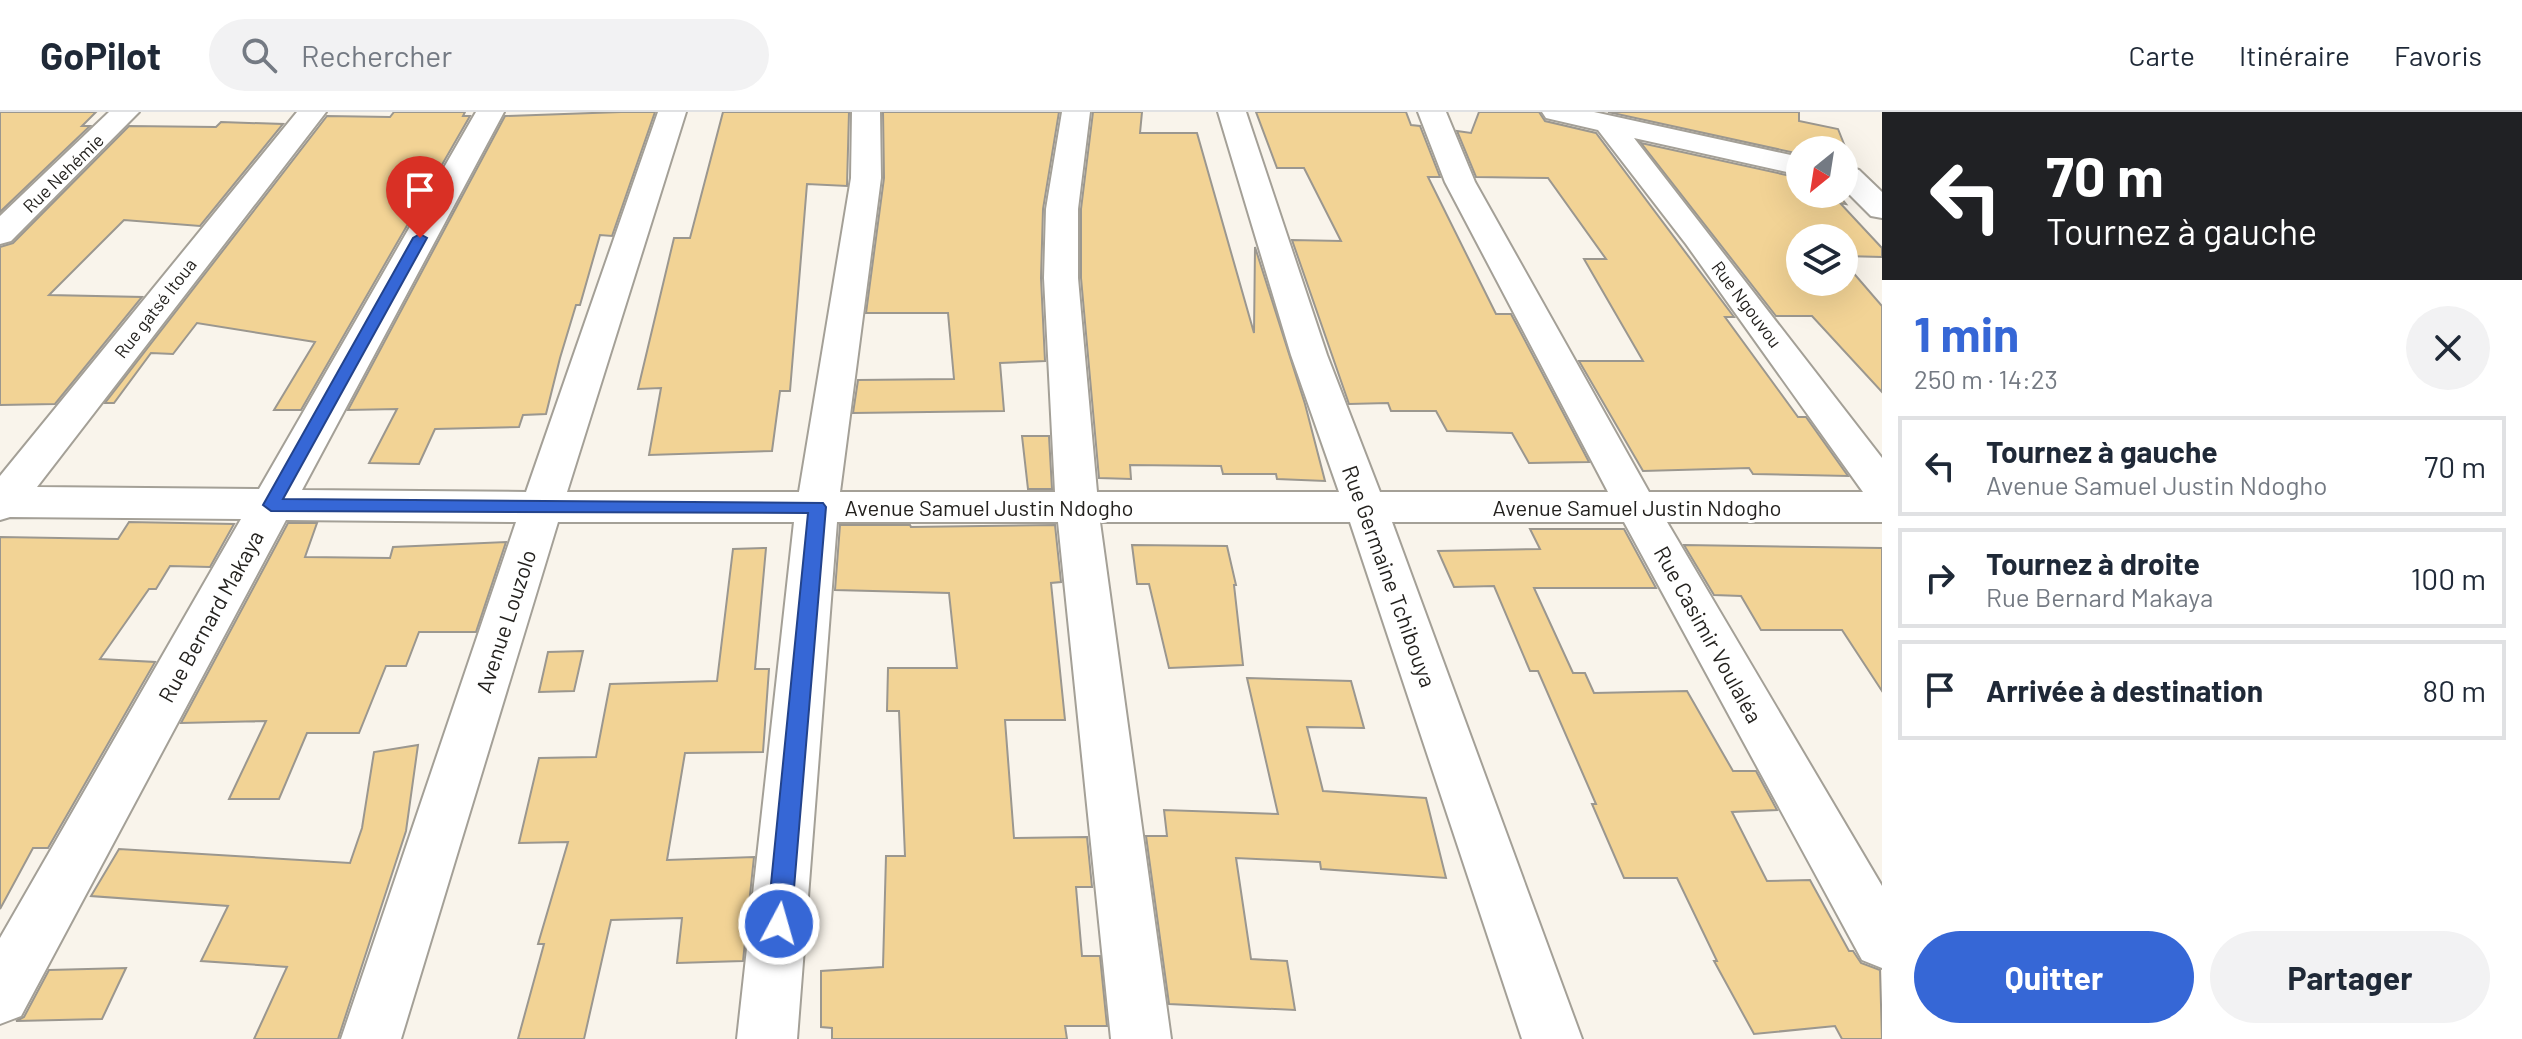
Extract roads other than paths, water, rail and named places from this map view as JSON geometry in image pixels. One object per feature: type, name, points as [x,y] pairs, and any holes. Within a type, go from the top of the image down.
[{"type":"street","name":"Rue Nehémie","points":[[0,234],[125,112]]},
{"type":"street","name":"Rue gatsé Itoua","points":[[1,503],[312,112]]},
{"type":"street","name":"Rue Bernard Makaya","points":[[0,995],[490,112]]},
{"type":"street","name":"Avenue Louzolo","points":[[371,1039],[672,112]]},
{"type":"street","points":[[767,1039],[817,507],[866,178],[866,112]]},
{"type":"street","points":[[1076,112],[1062,209],[1061,278],[1077,506],[1141,1039]]},
{"type":"street","name":"Rue Germaine Tchibouya","points":[[1232,112],[1309,355],[1366,508],[1552,1039]]},
{"type":"street","name":"Rue Casimir Voulaléa","points":[[1432,112],[1460,182],[1637,507],[1882,940]]},
{"type":"street","points":[[1556,112],[1608,124],[1679,126],[1786,161]]},
{"type":"street","name":"Rue Ngouvou","points":[[1608,124],[1697,237],[1882,487]]},
{"type":"street","points":[[1858,179],[1882,184]]},
{"type":"street","points":[[1858,187],[1882,209]]},
{"type":"street","name":"Avenue Samuel Justin Ndogho","points":[[1,503],[542,507],[1882,507]]}]
